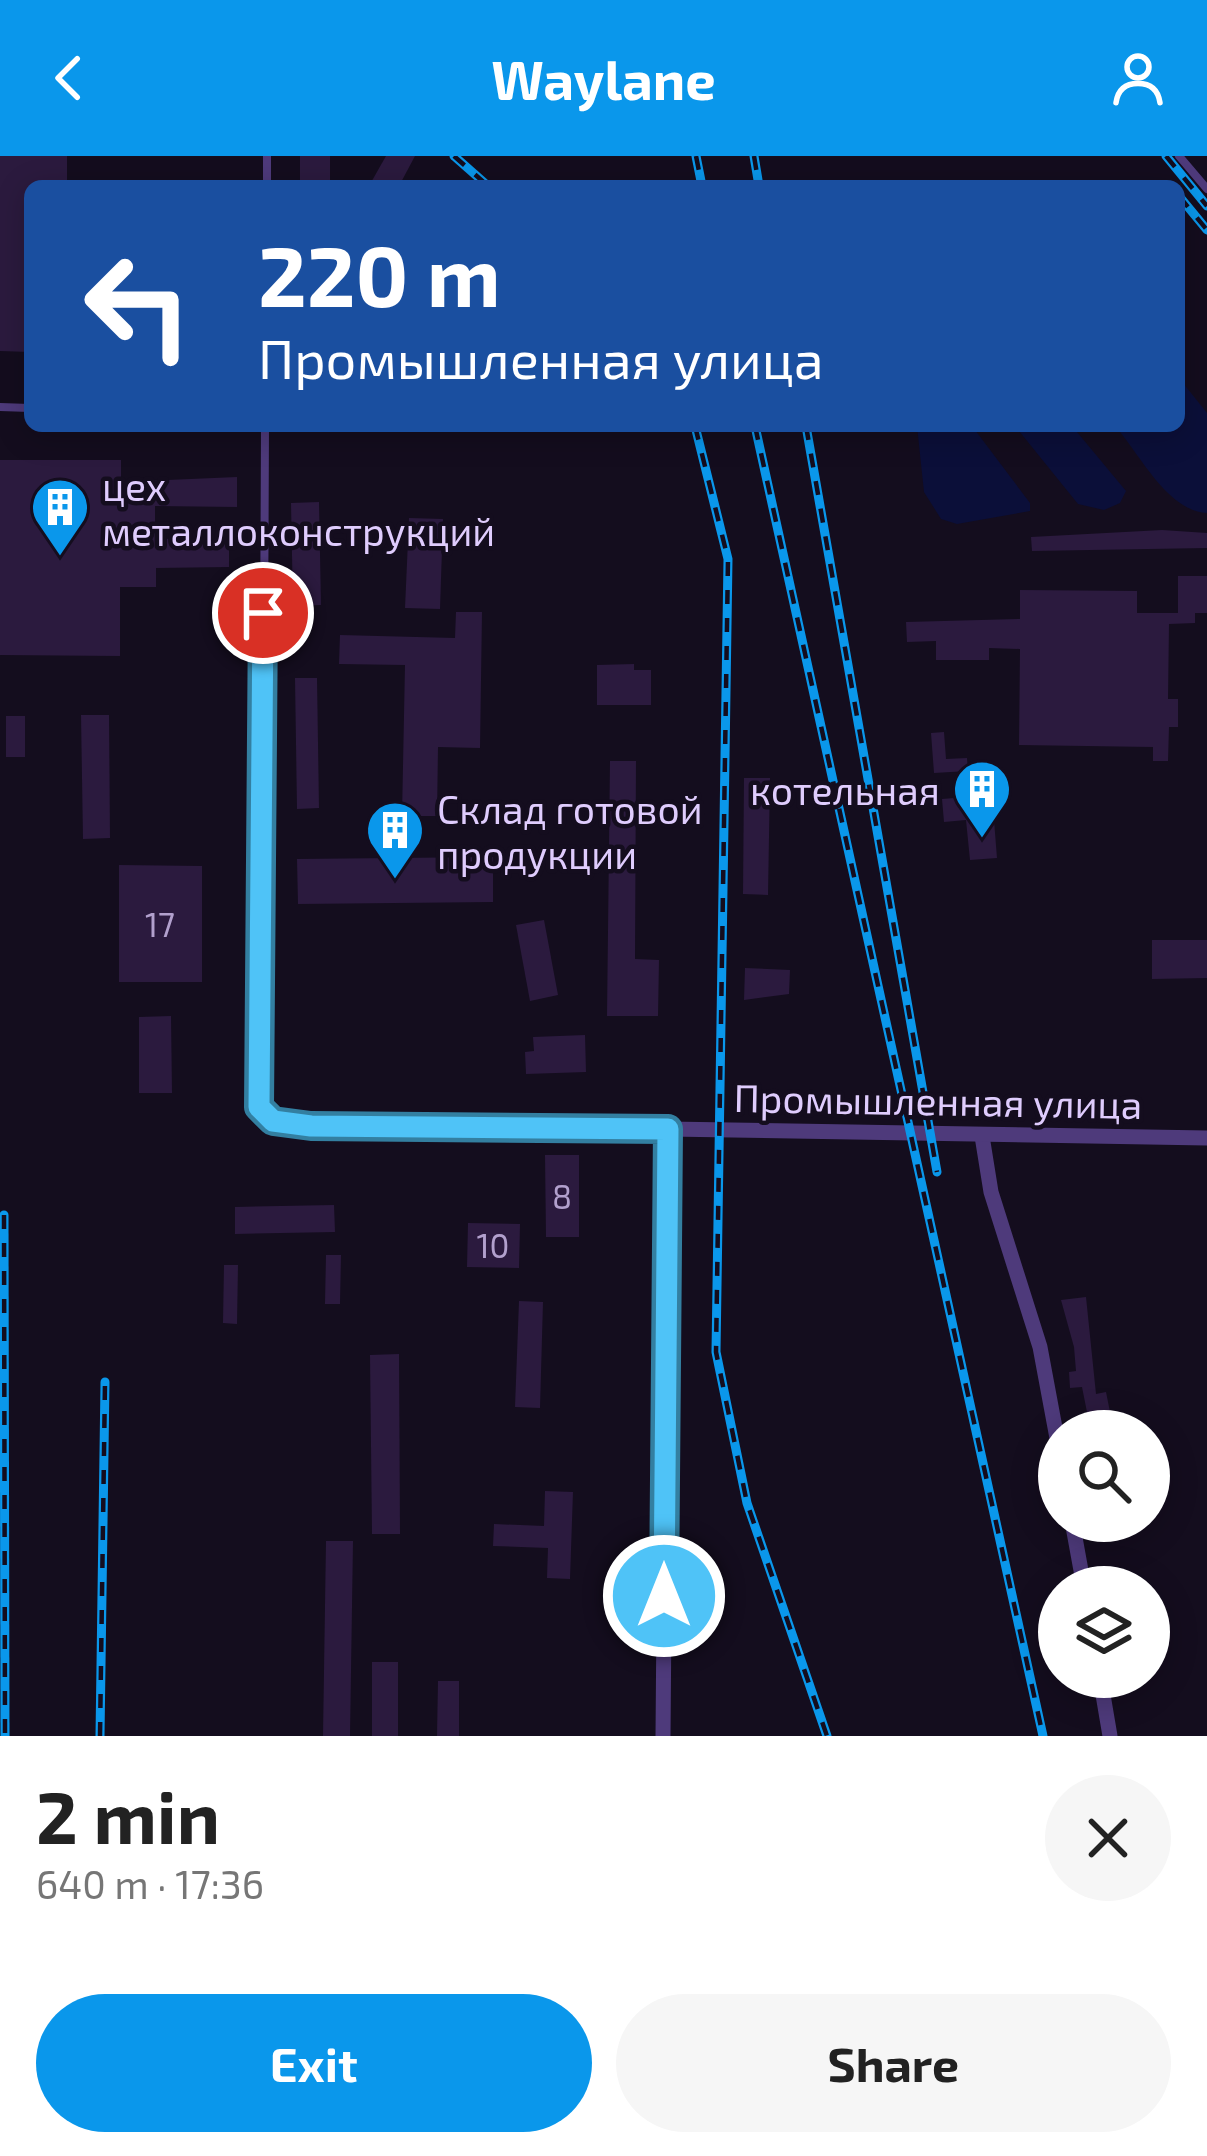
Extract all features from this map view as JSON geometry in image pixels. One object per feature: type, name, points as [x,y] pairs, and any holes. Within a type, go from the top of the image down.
[{"type":"street","name":"Промышленная улица","points":[[668,1129],[1207,1138]]},
{"type":"street","points":[[663,1736],[668,1129]]},
{"type":"street","points":[[982,1136],[992,1192],[1040,1347],[1052,1410]]},
{"type":"street","points":[[1104,1698],[1111,1736]]},
{"type":"lane","points":[[1179,156],[1207,189]]},
{"type":"lane","name":"Промышленная улица","points":[[265,432],[262,1113],[281,1123],[365,1128],[668,1129]]},
{"type":"shaded area","points":[[1185,386],[1207,413],[1207,513],[1179,502],[1120,432],[1185,432]]},
{"type":"shaded area","points":[[918,432],[977,432],[1030,503],[1030,511],[957,524],[941,519],[924,492]]},
{"type":"shaded area","points":[[1020,432],[1077,432],[1126,491],[1120,503],[1104,510],[1078,504]]},
{"type":"building","points":[[0,156],[67,156],[67,180],[24,180],[24,352],[0,351]]},
{"type":"building","points":[[300,156],[330,156],[330,180],[300,180]]},
{"type":"building","points":[[386,156],[415,156],[402,180],[372,180]]},
{"type":"building","name":"цех металлоконструкций","points":[[0,460],[121,460],[121,482],[237,477],[237,507],[155,506],[155,539],[229,538],[229,567],[156,568],[156,587],[120,587],[120,656],[0,655]]},
{"type":"building","points":[[319,502],[321,605],[293,606],[291,503]]},
{"type":"building","points":[[409,518],[443,519],[440,609],[405,608]]},
{"type":"building","points":[[1162,530],[1207,533],[1207,548],[1032,551],[1031,537]]},
{"type":"building","points":[[1178,576],[1207,576],[1207,613],[1178,613]]},
{"type":"building","points":[[1020,590],[1137,591],[1137,613],[1195,613],[1195,623],[1169,624],[1168,699],[1178,699],[1178,727],[1169,727],[1168,761],[1153,761],[1153,747],[1019,745],[1020,649],[989,648],[989,660],[936,660],[936,641],[907,642],[906,622],[1020,619]]},
{"type":"building","points":[[456,612],[482,612],[480,748],[438,747],[437,816],[402,816],[405,665],[339,664],[340,635],[455,638]]},
{"type":"building","points":[[634,664],[634,670],[651,670],[651,705],[597,705],[597,665]]},
{"type":"building","points":[[295,678],[317,678],[319,808],[297,809]]},
{"type":"building","points":[[81,715],[109,715],[110,838],[83,839]]},
{"type":"building","points":[[6,716],[25,716],[25,757],[6,757]]},
{"type":"building","points":[[944,732],[946,759],[967,758],[968,771],[934,773],[931,733]]},
{"type":"building","points":[[610,761],[636,761],[635,959],[659,960],[658,1016],[607,1016]]},
{"type":"building","points":[[744,778],[770,778],[768,895],[743,894]]},
{"type":"building","name":"котельная","points":[[992,795],[997,858],[970,860],[966,820],[944,822],[942,799]]},
{"type":"building","name":"Склад готовой продукции","points":[[493,857],[493,902],[298,904],[297,859]]},
{"type":"building","points":[[119,865],[202,866],[202,982],[119,982]]},
{"type":"building","points":[[544,920],[558,995],[530,1001],[516,925]]},
{"type":"building","points":[[1152,940],[1207,940],[1207,978],[1152,979]]},
{"type":"building","points":[[745,968],[790,970],[789,994],[744,1000]]},
{"type":"building","points":[[171,1016],[172,1093],[139,1093],[139,1017]]},
{"type":"building","points":[[585,1035],[586,1072],[526,1074],[525,1052],[534,1051],[533,1037]]},
{"type":"building","points":[[545,1155],[579,1155],[579,1237],[546,1237]]},
{"type":"building","points":[[334,1205],[335,1232],[235,1234],[235,1207]]},
{"type":"building","points":[[468,1223],[520,1224],[519,1268],[467,1267]]},
{"type":"building","points":[[326,1255],[341,1255],[340,1304],[325,1304]]},
{"type":"building","points":[[224,1265],[238,1265],[237,1324],[223,1323]]},
{"type":"building","points":[[1086,1297],[1096,1394],[1106,1392],[1110,1410],[1087,1410],[1082,1387],[1070,1388],[1069,1372],[1076,1371],[1074,1347],[1061,1300]]},
{"type":"building","points":[[519,1301],[543,1302],[540,1408],[515,1407]]},
{"type":"building","points":[[399,1354],[400,1534],[372,1534],[370,1355]]},
{"type":"building","points":[[545,1491],[573,1492],[570,1579],[547,1578],[548,1548],[493,1546],[494,1524],[544,1526]]},
{"type":"building","points":[[326,1541],[353,1541],[350,1736],[323,1736]]},
{"type":"building","points":[[372,1662],[398,1662],[398,1736],[372,1736]]},
{"type":"building","points":[[438,1681],[459,1681],[459,1736],[437,1736]]},
{"type":"railway","points":[[454,156],[481,180]]},
{"type":"railway","points":[[696,156],[701,180]]},
{"type":"railway","points":[[754,156],[758,180]]},
{"type":"railway","points":[[1166,156],[1207,206]]},
{"type":"railway","points":[[1185,203],[1207,230]]},
{"type":"railway","points":[[696,432],[728,559],[716,1352],[747,1503],[827,1736]]},
{"type":"railway","points":[[756,432],[1043,1736]]},
{"type":"railway","points":[[807,432],[937,1172]]},
{"type":"railway","points":[[4,1215],[5,1736]]},
{"type":"railway","points":[[100,1736],[105,1382]]},
{"type":"place","name":"цех металлоконструкций","points":[[60,558]]},
{"type":"place","name":"котельная","points":[[982,840]]},
{"type":"place","name":"Склад готовой продукции","points":[[395,881]]},
{"type":"route","points":[[263,613],[265,814],[259,1107],[273,1121],[311,1126],[668,1129],[664,1596]]}]
